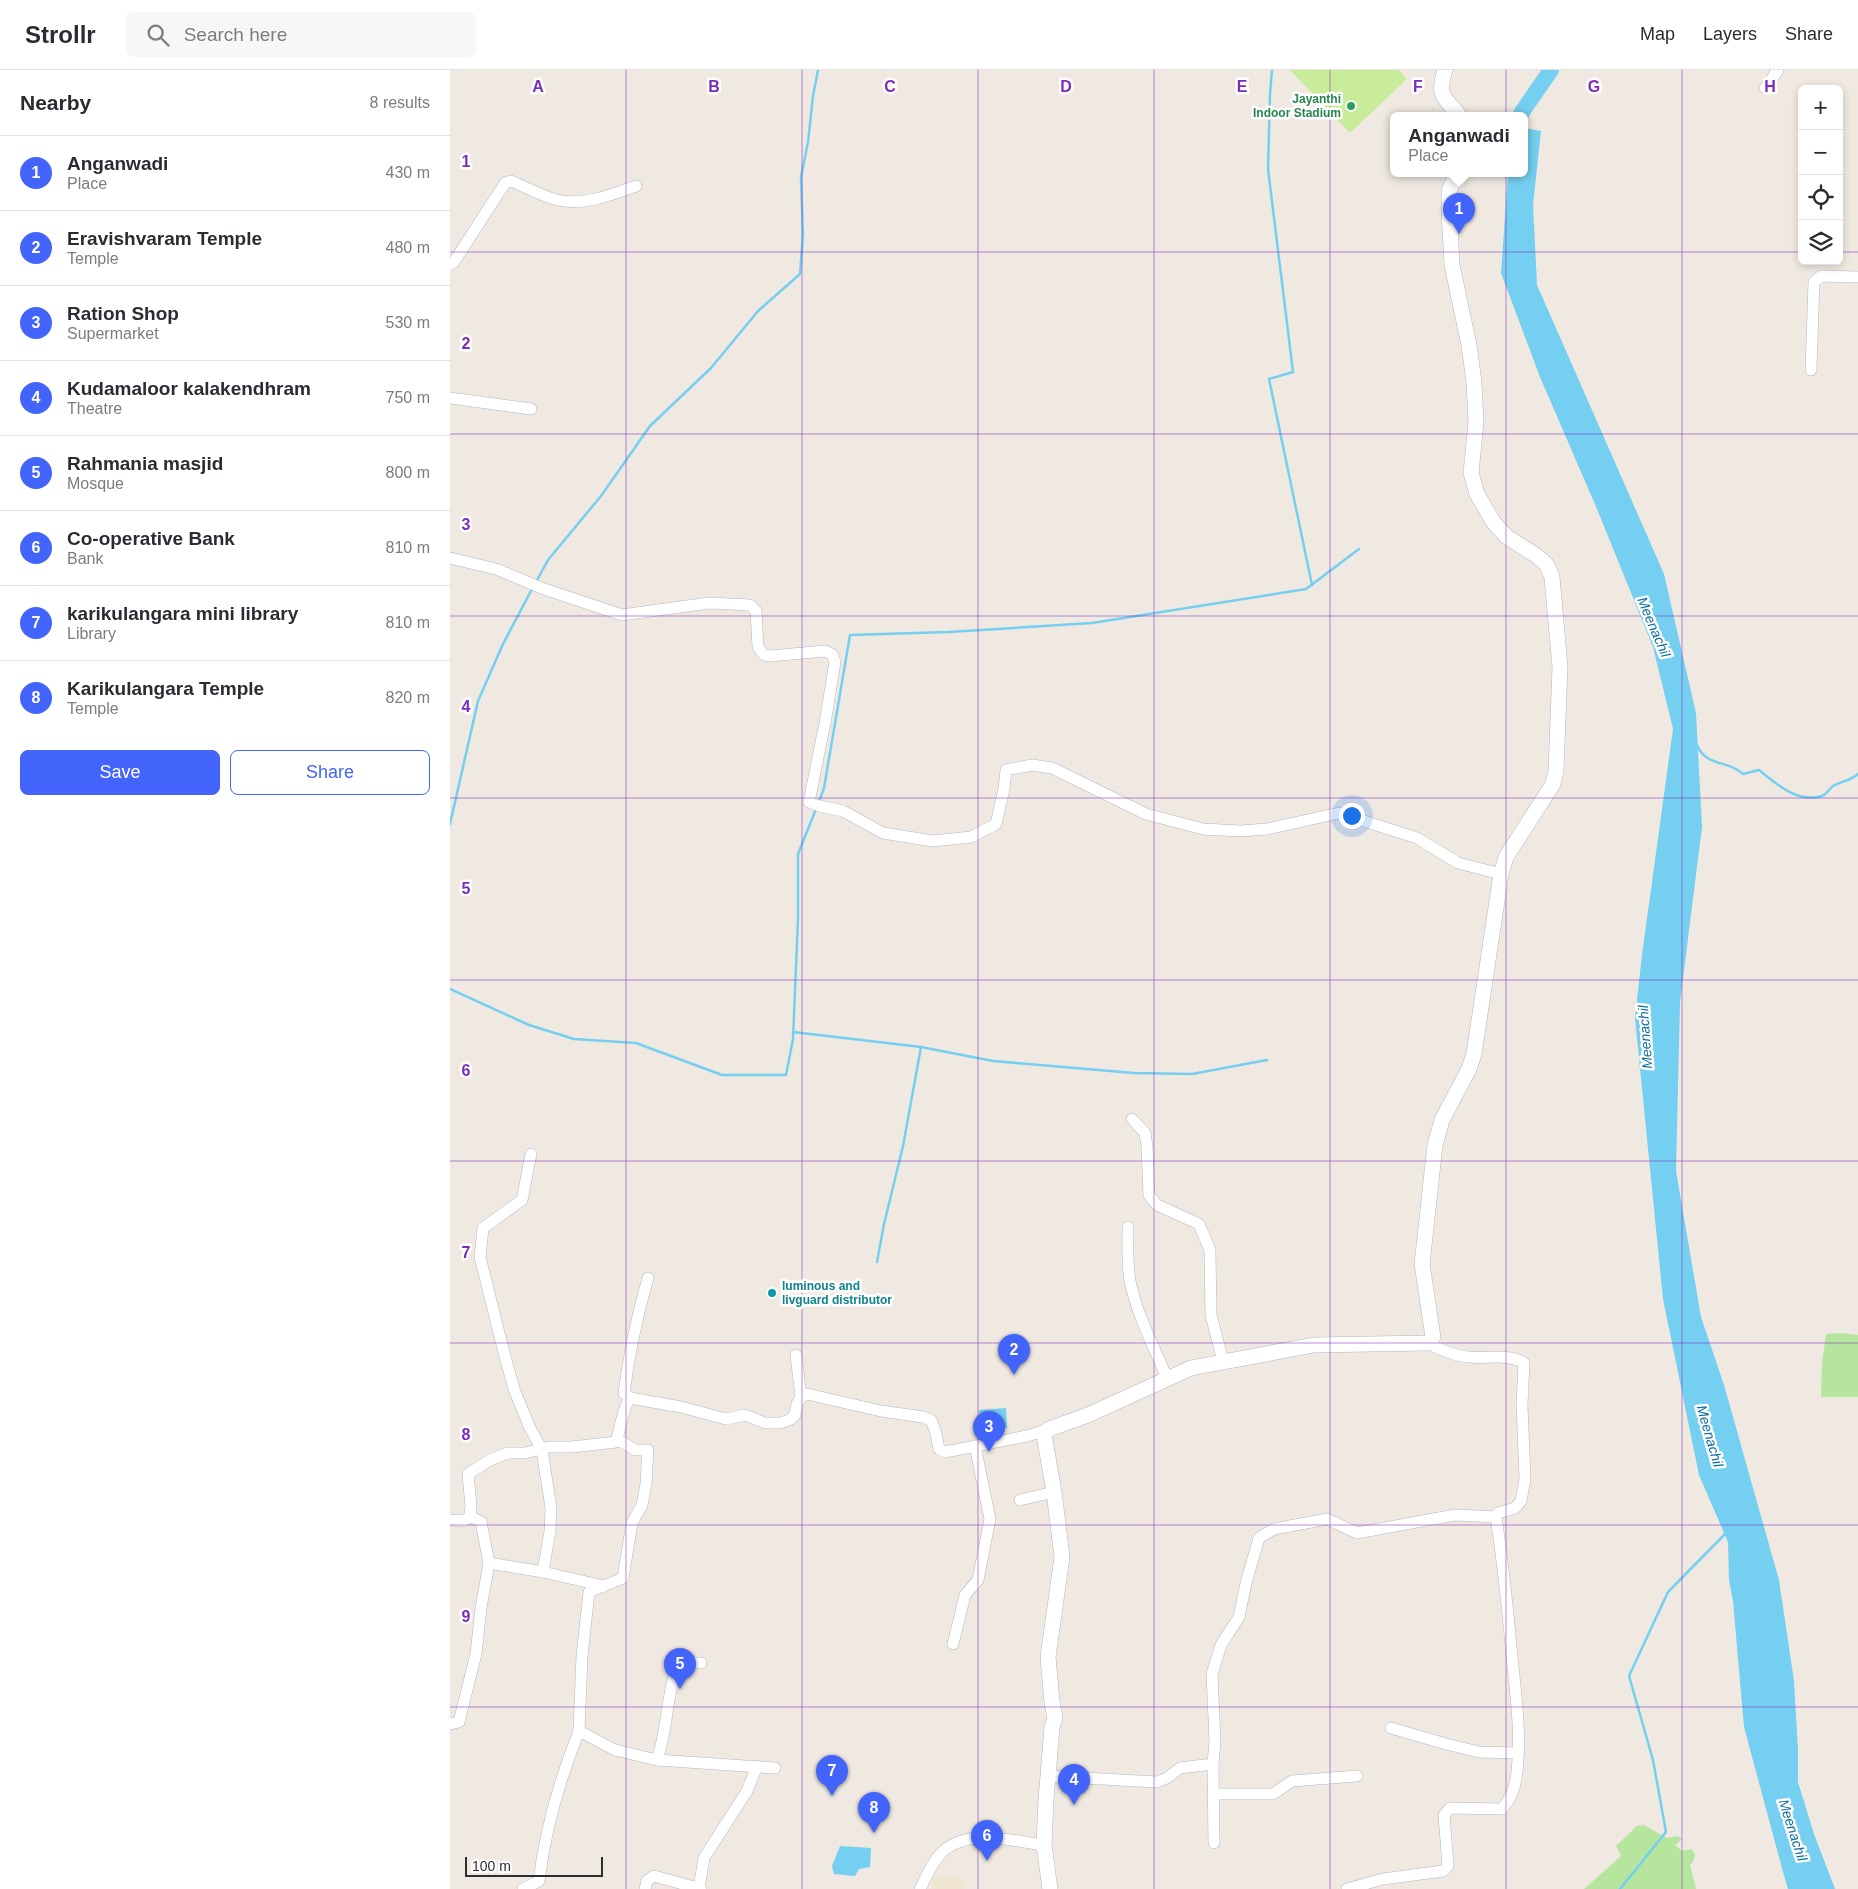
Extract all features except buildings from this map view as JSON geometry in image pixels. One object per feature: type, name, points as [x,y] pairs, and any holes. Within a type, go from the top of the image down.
[{"type":"main road","points":[[1445,70],[1440,84],[1441,95],[1456,112]]},
{"type":"main road","points":[[1050,1889],[1044,1845],[1047,1776],[1052,1727],[1055,1718],[1048,1657],[1062,1557],[1054,1492],[1044,1435],[1049,1429],[1088,1415],[1191,1368],[1314,1345],[1427,1343],[1433,1337],[1422,1264],[1435,1145],[1442,1120],[1469,1070],[1474,1054],[1501,874],[1506,857],[1553,784],[1556,772],[1560,667],[1550,571],[1547,565],[1537,556],[1507,537],[1494,523],[1477,494],[1472,473],[1476,422],[1474,382],[1469,345],[1452,265],[1449,191],[1455,177]]},
{"type":"street","points":[[1765,88],[1778,70]]},
{"type":"street","points":[[450,264],[454,262],[507,181],[548,197],[573,201],[590,201],[636,186]]},
{"type":"street","points":[[1810,370],[1814,282],[1821,276],[1858,277]]},
{"type":"street","points":[[450,398],[531,408]]},
{"type":"street","points":[[450,558],[496,568],[544,589],[626,616],[710,603],[750,606],[756,611],[758,648],[764,655],[780,656],[825,651],[832,654],[835,662],[809,802],[843,811],[883,833],[933,841],[971,837],[996,824],[1006,770],[1032,765],[1052,768],[1146,814],[1203,829],[1240,831],[1267,829],[1339,813],[1417,838],[1458,863],[1501,874]]},
{"type":"street","points":[[1132,1119],[1145,1133],[1149,1196],[1157,1205],[1199,1224],[1210,1250],[1211,1315],[1223,1361]]},
{"type":"street","points":[[531,1154],[522,1200],[483,1228],[480,1257],[514,1389],[529,1426],[542,1450],[550,1508],[550,1531],[543,1572]]},
{"type":"street","points":[[1128,1227],[1129,1270],[1132,1286],[1145,1326],[1167,1378]]},
{"type":"street","points":[[648,1278],[635,1324],[627,1370],[624,1393],[630,1398],[681,1407],[726,1419],[744,1415],[766,1423],[781,1423],[796,1415],[797,1404],[801,1397],[807,1394],[931,1420],[939,1449],[945,1452],[1027,1436],[1049,1429]]},
{"type":"street","points":[[1347,1889],[1383,1884],[1443,1871],[1448,1866],[1444,1815],[1450,1808],[1502,1809],[1511,1800],[1516,1779],[1517,1704],[1507,1601],[1496,1517],[1498,1513],[1515,1508],[1521,1500],[1525,1479],[1522,1405],[1524,1363],[1516,1358],[1467,1357],[1427,1343]]},
{"type":"street","points":[[796,1355],[801,1397]]},
{"type":"street","points":[[450,1520],[464,1521],[470,1516],[472,1506],[468,1474],[490,1460],[508,1453],[525,1453],[549,1447],[604,1445],[616,1442],[626,1404],[630,1398]]},
{"type":"street","points":[[523,1889],[539,1881],[545,1840],[564,1770],[579,1731],[582,1656],[589,1592],[623,1578],[632,1523],[642,1505],[646,1484],[648,1450],[635,1450],[617,1439]]},
{"type":"street","points":[[953,1644],[965,1595],[978,1580],[990,1519],[975,1446]]},
{"type":"street","points":[[1020,1500],[1054,1492]]},
{"type":"street","points":[[1214,1843],[1213,1764],[1215,1741],[1212,1674],[1221,1645],[1239,1618],[1246,1583],[1259,1538],[1274,1528],[1327,1519],[1357,1533],[1455,1515],[1496,1517]]},
{"type":"street","points":[[450,1724],[459,1722],[476,1654],[481,1608],[489,1564],[481,1522],[470,1516]]},
{"type":"street","points":[[489,1564],[543,1572],[604,1586]]},
{"type":"street","points":[[657,1760],[664,1736],[668,1702],[678,1663],[701,1663]]},
{"type":"street","points":[[1391,1728],[1479,1752],[1517,1754]]},
{"type":"street","points":[[579,1731],[615,1750],[657,1760],[775,1768]]},
{"type":"street","points":[[1047,1776],[1156,1782],[1167,1778],[1180,1768],[1213,1764]]},
{"type":"street","points":[[645,1889],[648,1881],[654,1876],[700,1889],[704,1858],[747,1791],[757,1766]]},
{"type":"street","points":[[1213,1794],[1273,1794],[1292,1781],[1357,1776]]},
{"type":"street","points":[[920,1889],[933,1864],[942,1852],[957,1841],[982,1837],[1044,1845]]},
{"type":"shaded area","points":[[932,1877],[964,1878],[963,1889],[932,1889]]},
{"type":"green space","name":"Jayanthi Indoor Stadium","points":[[1290,70],[1399,70],[1407,79],[1350,133]]},
{"type":"green space","points":[[1826,1334],[1858,1335],[1858,1397],[1821,1397],[1822,1364]]},
{"type":"green space","points":[[1644,1825],[1667,1838],[1678,1836],[1682,1839],[1675,1845],[1682,1851],[1692,1849],[1695,1855],[1690,1865],[1696,1889],[1584,1889],[1621,1856],[1616,1846],[1637,1826]]},
{"type":"water","points":[[1528,129],[1541,131],[1533,205],[1537,285],[1664,574],[1696,713],[1702,827],[1680,1002],[1676,1171],[1701,1317],[1724,1385],[1779,1580],[1794,1681],[1798,1782],[1814,1834],[1835,1889],[1788,1889],[1783,1872],[1744,1727],[1733,1601],[1729,1580],[1728,1542],[1699,1475],[1663,1299],[1635,1018],[1673,729],[1653,647],[1597,509],[1540,377],[1501,273],[1508,177],[1528,177]]},
{"type":"water","points":[[1006,1408],[1007,1428],[980,1430],[979,1410]]},
{"type":"water","points":[[840,1846],[871,1848],[870,1867],[859,1869],[855,1876],[834,1874],[832,1866]]},
{"type":"waterway","points":[[536,582],[548,560],[601,496],[650,426],[711,368],[758,311],[800,274],[803,235],[801,177],[818,70]]},
{"type":"waterway","points":[[1272,70],[1268,169],[1293,372],[1269,379],[1312,585]]},
{"type":"waterway","name":"Meenachil","points":[[1522,112],[1551,70]]},
{"type":"waterway","points":[[819,802],[824,788],[850,635],[949,632],[1092,623],[1306,589],[1359,549]]},
{"type":"waterway","points":[[450,824],[478,701],[503,644],[532,589]]},
{"type":"waterway","points":[[1697,745],[1701,752],[1712,760],[1737,769],[1743,774],[1759,770],[1788,791],[1804,797],[1822,796],[1833,786],[1858,774]]},
{"type":"waterway","points":[[450,989],[529,1025],[574,1039],[636,1043],[722,1075],[786,1075],[793,1039],[798,918],[798,854],[816,809]]},
{"type":"waterway","points":[[793,1032],[921,1047],[993,1061],[1134,1073],[1192,1074],[1267,1060]]},
{"type":"waterway","points":[[877,1262],[903,1146],[921,1047]]},
{"type":"waterway","points":[[1620,1889],[1666,1832],[1653,1760],[1629,1676],[1668,1592],[1726,1533]]},
{"type":"place","name":"Jayanthi Indoor Stadium","points":[[1351,106]]},
{"type":"place","name":"Anganwadi","points":[[1459,234]]},
{"type":"place","name":"luminous and livguard distributor","points":[[772,1293]]},
{"type":"place","name":"Eravishvaram Temple","points":[[1014,1375]]},
{"type":"place","name":"Ration Shop","points":[[989,1452]]},
{"type":"place","name":"Rahmania masjid","points":[[680,1689]]},
{"type":"place","name":"karikulangara mini library","points":[[832,1796]]},
{"type":"place","name":"Kudamaloor kalakendhram","points":[[1074,1805]]},
{"type":"place","name":"Karikulangara Temple","points":[[874,1833]]},
{"type":"place","name":"Co-operative Bank","points":[[987,1861]]}]
